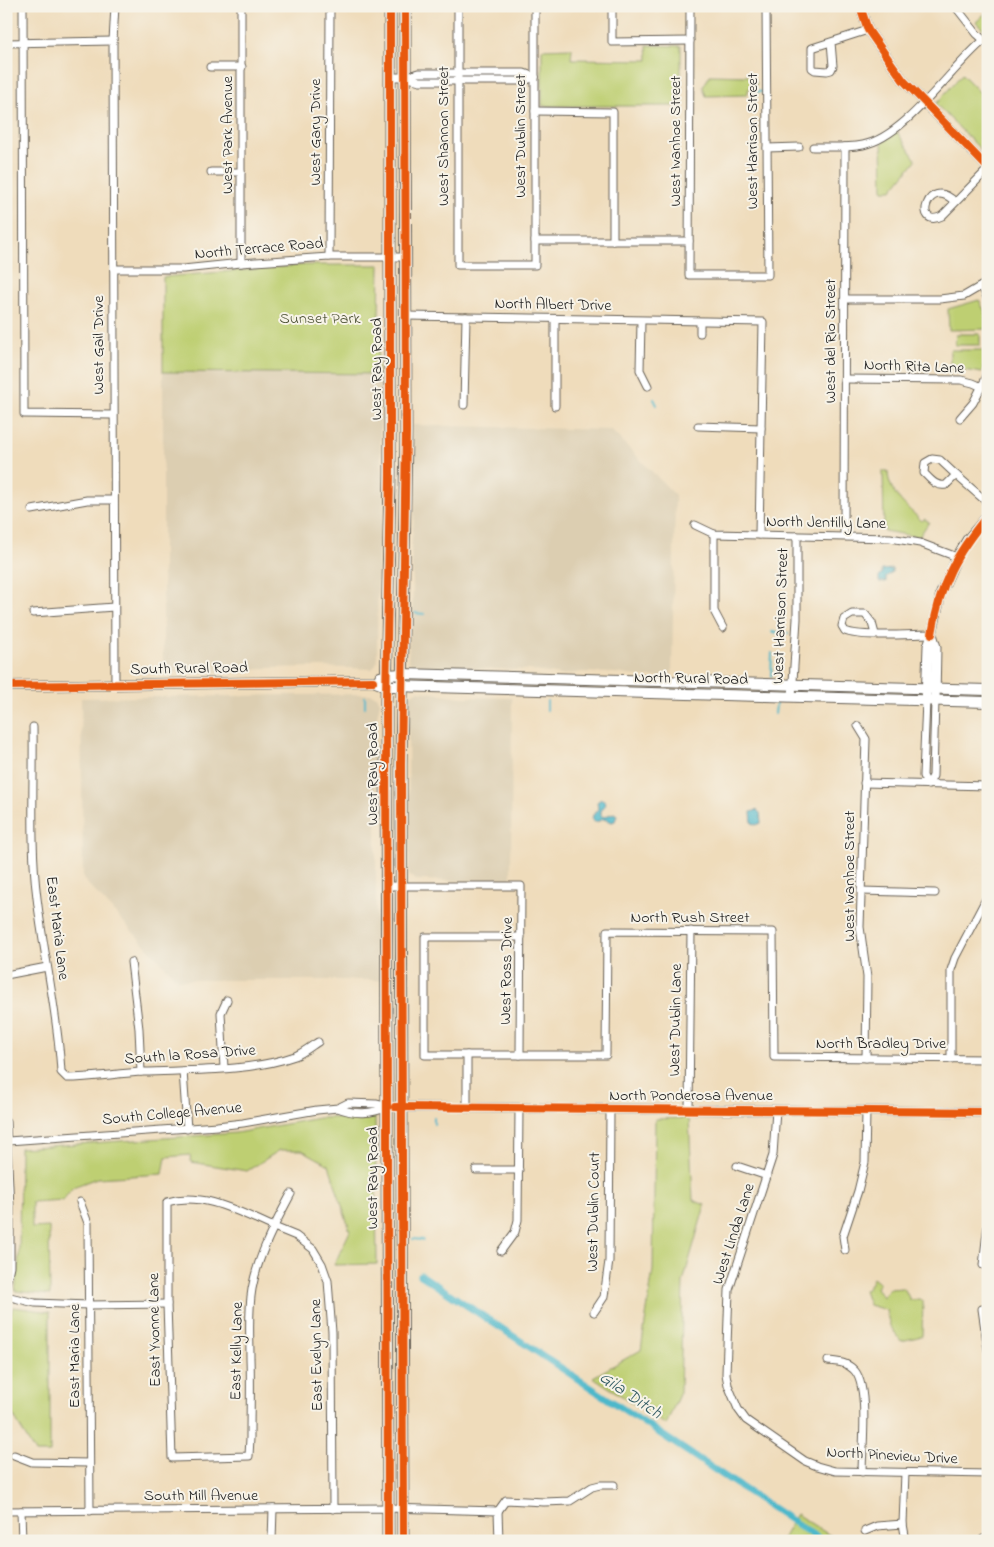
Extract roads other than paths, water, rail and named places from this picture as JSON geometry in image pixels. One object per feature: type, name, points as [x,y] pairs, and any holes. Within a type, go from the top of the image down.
[{"type":"main road","name":"West Ray Road","points":[[390,6],[390,474],[394,680],[402,886],[395,1107]]},
{"type":"main road","name":"West Ray Road","points":[[403,1541],[396,1508],[395,1107],[387,886],[394,680],[405,474],[405,6]]},
{"type":"main road","points":[[390,474],[405,474]]},
{"type":"main road","name":"South Rural Road","points":[[6,686],[394,680]]},
{"type":"main road","name":"North Rural Road","points":[[394,680],[793,685],[988,690]]},
{"type":"main road","name":"North Rural Road","points":[[394,680],[792,697],[988,702]]},
{"type":"main road","name":"West Ray Road","points":[[388,1541],[396,1508]]},
{"type":"street","points":[[23,6],[24,414],[113,415]]},
{"type":"street","name":"West Gail Drive","points":[[115,6],[113,41],[115,684]]},
{"type":"street","name":"West Park Avenue","points":[[241,6],[241,263]]},
{"type":"street","name":"West Gary Drive","points":[[329,257],[330,6]]},
{"type":"street","name":"West Shannon Street","points":[[458,6],[458,265],[535,265]]},
{"type":"street","name":"West Dublin Street","points":[[535,6],[535,265]]},
{"type":"street","points":[[612,6],[612,42],[690,41]]},
{"type":"street","name":"West Ivanhoe Street","points":[[690,6],[690,276]]},
{"type":"street","name":"West Harrison Street","points":[[690,276],[768,276],[766,6]]},
{"type":"street","points":[[860,6],[868,30],[902,80],[988,168],[955,202]]},
{"type":"street","points":[[814,147],[864,145],[882,138],[905,122],[923,102],[986,43],[955,6]]},
{"type":"street","points":[[831,42],[833,66],[831,70],[815,70],[812,68],[812,48],[868,30]]},
{"type":"street","points":[[6,44],[113,41]]},
{"type":"street","points":[[210,67],[242,67]]},
{"type":"street","points":[[390,77],[405,77],[418,73],[524,81],[535,77]]},
{"type":"street","points":[[535,111],[613,112],[613,241]]},
{"type":"street","points":[[767,148],[798,147]]},
{"type":"street","name":"West del Rio Street","points":[[844,536],[845,147]]},
{"type":"street","points":[[210,172],[241,172]]},
{"type":"street","points":[[535,241],[690,241]]},
{"type":"street","name":"North Terrace Road","points":[[114,269],[183,269],[329,257],[406,257]]},
{"type":"street","points":[[844,299],[940,299],[964,296],[985,284],[988,300]]},
{"type":"street","name":"North Albert Drive","points":[[406,316],[555,320],[764,322]]},
{"type":"street","points":[[464,404],[466,317]]},
{"type":"street","points":[[555,320],[555,406]]},
{"type":"street","points":[[641,321],[640,370],[648,386]]},
{"type":"street","points":[[700,322],[700,334]]},
{"type":"street","name":"West Harrison Street","points":[[759,535],[764,322]]},
{"type":"street","points":[[960,418],[973,403],[988,374]]},
{"type":"street","name":"North Rita Lane","points":[[844,378],[961,380],[973,382],[982,387]]},
{"type":"street","points":[[698,426],[761,428]]},
{"type":"street","points":[[956,475],[946,485],[940,486],[924,473],[925,463],[932,459],[940,460],[988,503]]},
{"type":"street","points":[[32,510],[87,500],[113,500]]},
{"type":"street","points":[[928,784],[923,776],[936,647],[932,634],[941,593],[956,557],[967,540],[988,515]]},
{"type":"street","name":"North Jentilly Lane","points":[[695,525],[714,534],[890,538],[920,543],[956,557]]},
{"type":"street","points":[[714,534],[714,611],[723,628]]},
{"type":"street","name":"West Harrison Street","points":[[792,697],[797,619],[797,536]]},
{"type":"street","points":[[33,613],[114,607]]},
{"type":"street","points":[[875,634],[872,623],[865,614],[852,614],[844,619],[842,626],[845,631],[850,633],[875,634],[932,634]]},
{"type":"street","name":"West Ivanhoe Street","points":[[858,726],[866,739],[861,892],[861,936],[867,984],[866,1058]]},
{"type":"street","name":"East Maria Lane","points":[[33,727],[36,896],[59,1043],[61,1072]]},
{"type":"street","points":[[864,783],[988,786]]},
{"type":"street","points":[[387,886],[402,886]]},
{"type":"street","name":"West Ross Drive","points":[[402,886],[521,886],[520,1055]]},
{"type":"street","points":[[861,892],[935,893]]},
{"type":"street","points":[[950,1059],[951,970],[955,958],[988,895]]},
{"type":"street","name":"North Rush Street","points":[[520,1055],[606,1056],[607,931],[691,931],[773,932],[774,1057]]},
{"type":"street","name":"West Dublin Lane","points":[[689,1110],[691,931]]},
{"type":"street","points":[[520,1055],[425,1055],[425,937],[521,937]]},
{"type":"street","points":[[131,962],[139,1029],[141,1072]]},
{"type":"street","points":[[6,975],[47,967]]},
{"type":"street","points":[[224,1068],[221,1013],[227,1000]]},
{"type":"street","name":"South la Rosa Drive","points":[[61,1072],[67,1078],[86,1078],[141,1072],[183,1071],[256,1065],[297,1056],[318,1042]]},
{"type":"street","points":[[467,1055],[467,1108]]},
{"type":"street","name":"North Bradley Drive","points":[[774,1057],[988,1059]]},
{"type":"street","points":[[183,1071],[187,1129]]},
{"type":"street","name":"North Ponderosa Avenue","points":[[395,1107],[988,1112]]},
{"type":"street","name":"South College Avenue","points":[[8,1141],[187,1129],[243,1123],[303,1112],[338,1108],[348,1112],[376,1112],[395,1107]]},
{"type":"street","points":[[501,1251],[515,1232],[518,1220],[519,1108]]},
{"type":"street","name":"West Dublin Court","points":[[594,1312],[604,1297],[609,1261],[610,1110]]},
{"type":"street","name":"West Linda Lane","points":[[731,1397],[726,1374],[729,1290],[768,1176],[775,1145],[776,1110]]},
{"type":"street","points":[[845,1250],[843,1236],[858,1191],[865,1162],[866,1112]]},
{"type":"street","points":[[6,1122],[10,1266],[6,1284]]},
{"type":"street","points":[[737,1166],[768,1176]]},
{"type":"street","points":[[476,1170],[519,1170]]},
{"type":"street","name":"East Kelly Lane","points":[[172,1458],[249,1456],[250,1314],[252,1289],[258,1264],[291,1194]]},
{"type":"street","name":"East Evelyn Lane","points":[[167,1202],[179,1198],[218,1203],[296,1236],[313,1249],[322,1264],[328,1281],[332,1332],[333,1509]]},
{"type":"street","name":"East Maria Lane","points":[[80,1202],[88,1223],[90,1510]]},
{"type":"street","name":"East Yvonne Lane","points":[[167,1202],[167,1304],[172,1458]]},
{"type":"street","points":[[983,1265],[988,1224]]},
{"type":"street","points":[[6,1296],[35,1303],[89,1305],[167,1304]]},
{"type":"street","points":[[982,1309],[988,1350]]},
{"type":"street","points":[[828,1361],[843,1362],[854,1369],[860,1378],[864,1392],[862,1472]]},
{"type":"street","name":"North Pineview Drive","points":[[731,1397],[746,1420],[816,1466],[835,1471],[988,1474]]},
{"type":"street","points":[[14,1455],[32,1462],[89,1463]]},
{"type":"street","points":[[905,1473],[903,1524],[906,1541]]},
{"type":"street","points":[[499,1541],[498,1511],[506,1500],[570,1501],[592,1487],[614,1485]]},
{"type":"street","name":"South Mill Avenue","points":[[6,1511],[396,1508],[498,1511]]},
{"type":"street","points":[[272,1541],[273,1509]]},
{"type":"street","points":[[22,1511],[22,1541]]},
{"type":"street","points":[[865,1532],[877,1526],[903,1524]]},
{"type":"water","points":[[892,569],[892,572],[886,577],[886,582],[879,582],[882,570]]},
{"type":"water","points":[[601,799],[606,804],[601,811],[601,815],[603,817],[614,813],[617,815],[615,821],[612,822],[604,819],[596,822],[592,819],[598,809],[597,802]]},
{"type":"water","points":[[757,810],[760,813],[761,823],[756,825],[752,823],[751,812]]},
{"type":"waterway","points":[[752,91],[764,92]]},
{"type":"waterway","points":[[654,399],[657,405]]},
{"type":"waterway","points":[[415,613],[424,614]]},
{"type":"waterway","points":[[772,632],[788,633]]},
{"type":"waterway","points":[[771,676],[772,653]]},
{"type":"waterway","points":[[365,697],[365,707]]},
{"type":"waterway","points":[[547,701],[547,710]]},
{"type":"waterway","points":[[775,714],[776,704]]},
{"type":"waterway","points":[[434,1117],[434,1124]]},
{"type":"waterway","points":[[413,1239],[423,1240]]},
{"type":"waterway","name":"Gila Ditch","points":[[421,1275],[822,1541]]},
{"type":"park label","name":"Sunset Park","points":[[320,319]]}]
